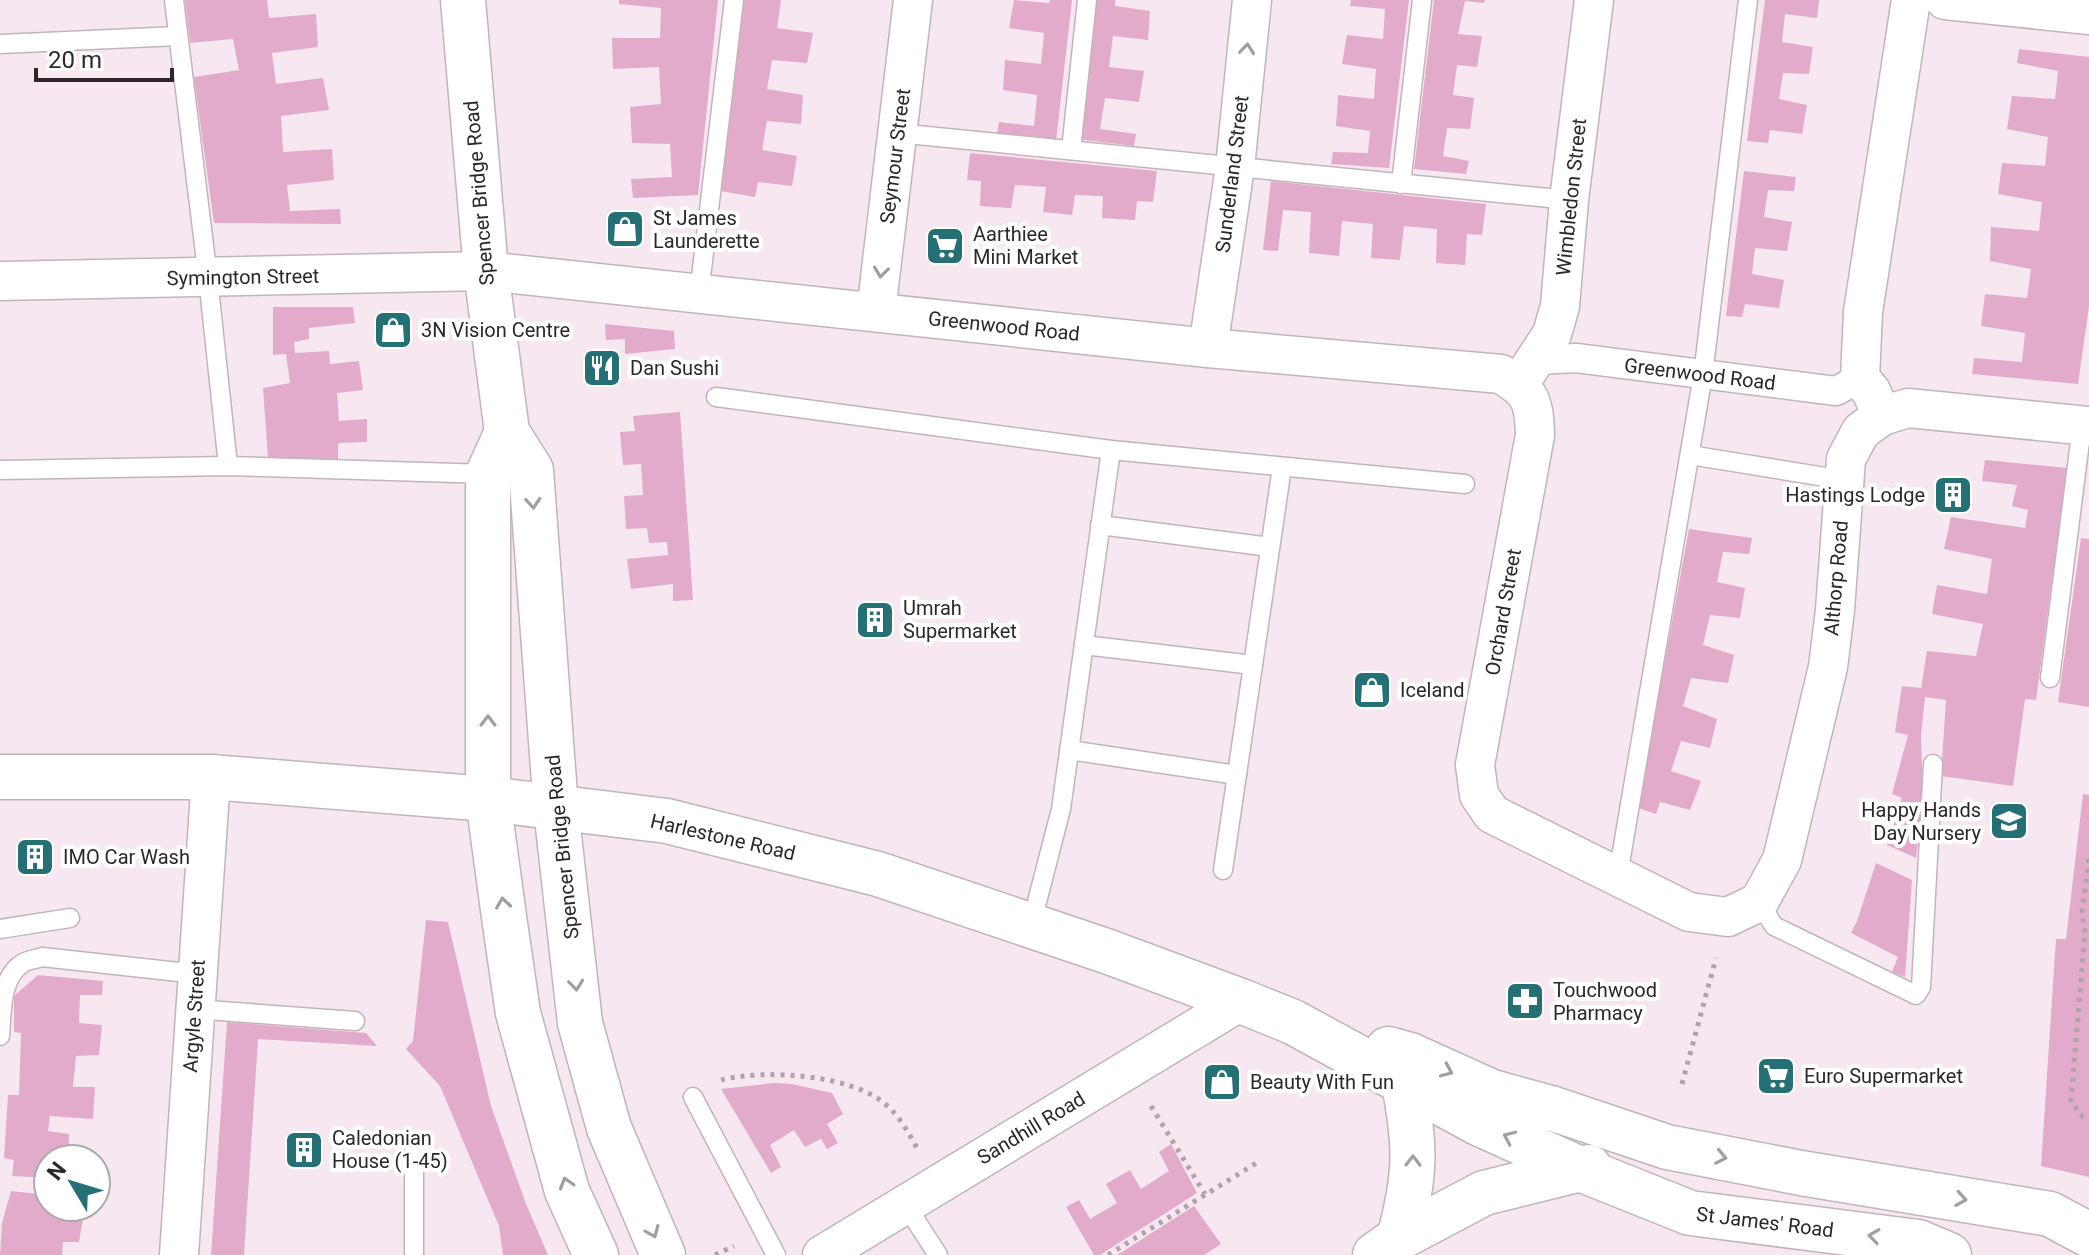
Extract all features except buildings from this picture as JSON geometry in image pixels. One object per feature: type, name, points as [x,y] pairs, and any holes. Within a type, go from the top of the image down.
[{"type":"main road","name":"Spencer Bridge Road","points":[[463,0],[486,271],[507,432],[531,470],[556,809],[580,1023],[609,1128],[663,1255]]},
{"type":"main road","points":[[507,432],[488,474],[488,799],[518,1013],[567,1191],[596,1255]]},
{"type":"main road","name":"Harlestone Road","points":[[0,777],[211,777],[488,799],[682,824],[878,874],[1031,925],[1293,1022],[1404,1084]]},
{"type":"main road","points":[[1293,1022],[1410,1055],[1492,1092],[1667,1147],[1801,1173],[2050,1214],[2089,1235]]},
{"type":"main road","points":[[1387,1246],[1413,1180],[1413,1139],[1404,1084]]},
{"type":"main road","name":"St James' Road","points":[[1404,1084],[1478,1123],[1580,1169],[1690,1213],[1918,1242],[1949,1255]]},
{"type":"main road","points":[[1387,1246],[1484,1193],[1667,1147]]},
{"type":"street","name":"Seymour Street","points":[[876,312],[913,0]]},
{"type":"street","name":"Sunderland Street","points":[[1208,348],[1235,167],[1252,0]]},
{"type":"street","name":"Wimbledon Street","points":[[1528,372],[1552,334],[1560,306],[1569,200],[1594,0]]},
{"type":"street","points":[[1911,0],[1863,312],[1860,378],[1871,391],[1882,416],[1908,408],[2085,426]]},
{"type":"street","points":[[1945,0],[2089,15]]},
{"type":"street","name":"Symington Street","points":[[0,281],[486,271]]},
{"type":"street","name":"Greenwood Road","points":[[486,271],[1208,348],[1501,374],[1528,372],[1576,358],[1836,391],[1860,378]]},
{"type":"street","name":"Orchard Street","points":[[1528,372],[1535,435],[1475,765],[1479,795],[1492,814],[1618,875]]},
{"type":"street","name":"Althorp Road","points":[[1743,910],[1782,860],[1828,667],[1846,459],[1861,431],[1882,416]]},
{"type":"street","name":"Argyle Street","points":[[179,1255],[211,777]]},
{"type":"street","points":[[1618,875],[1689,912],[1743,910]]},
{"type":"street","name":"Sandhill Road","points":[[822,1255],[1241,1001]]},
{"type":"lane","points":[[174,0],[228,466]]},
{"type":"lane","points":[[699,294],[734,0]]},
{"type":"lane","points":[[1071,150],[1087,0]]},
{"type":"lane","points":[[1401,184],[1422,0]]},
{"type":"lane","points":[[1618,875],[1703,375],[1748,0]]},
{"type":"lane","points":[[0,44],[178,36]]},
{"type":"lane","points":[[897,133],[1569,200]]},
{"type":"lane","points":[[716,397],[1111,450],[1465,484]]},
{"type":"lane","points":[[2050,678],[2085,426]]},
{"type":"lane","points":[[1031,925],[1061,809],[1111,450]]},
{"type":"lane","points":[[1690,455],[1844,480]]},
{"type":"lane","points":[[0,470],[228,466],[488,474]]},
{"type":"lane","points":[[1223,870],[1282,467]]},
{"type":"lane","points":[[1100,525],[1270,547]]},
{"type":"lane","points":[[1084,645],[1253,665]]},
{"type":"lane","points":[[1069,750],[1237,775]]},
{"type":"lane","points":[[1743,910],[1916,995],[1921,987],[1933,764]]},
{"type":"lane","points":[[0,929],[70,918]]},
{"type":"lane","points":[[0,1036],[3,998],[9,979],[22,963],[42,957],[196,991],[355,1021]]},
{"type":"lane","points":[[693,1097],[776,1255]]},
{"type":"lane","points":[[414,1150],[414,1255]]},
{"type":"lane","points":[[905,1204],[938,1255]]},
{"type":"path","points":[[2089,859],[2082,912],[2085,933],[2071,1100],[2080,1115],[2089,1119]]},
{"type":"path","points":[[1682,1084],[1743,910]]},
{"type":"path","points":[[693,1097],[705,1085],[742,1074],[790,1074],[847,1085],[883,1101],[901,1121],[925,1161]]},
{"type":"path","points":[[1147,1098],[1205,1194]]},
{"type":"path","points":[[1108,1255],[1258,1162]]},
{"type":"shaded area","points":[[185,0],[267,0],[269,18],[316,14],[318,47],[272,53],[276,84],[323,78],[329,110],[281,116],[283,152],[332,149],[334,180],[287,185],[290,211],[340,209],[341,224],[214,223],[194,77],[239,70],[233,39],[190,43]]},
{"type":"shaded area","points":[[619,0],[718,0],[698,195],[633,198],[631,179],[672,177],[670,144],[632,143],[630,107],[661,104],[659,67],[613,69],[612,38],[660,38],[661,8],[619,4]]},
{"type":"shaded area","points":[[744,0],[781,0],[777,28],[813,33],[807,63],[772,60],[767,89],[803,95],[801,124],[767,121],[762,150],[797,156],[792,186],[758,182],[755,197],[721,191]]},
{"type":"shaded area","points":[[1014,0],[1049,3],[1050,0],[1072,0],[1056,141],[997,134],[999,122],[1034,126],[1037,95],[1003,90],[1005,60],[1041,64],[1044,33],[1009,28]]},
{"type":"shaded area","points":[[1093,0],[1115,0],[1115,6],[1150,11],[1148,40],[1113,36],[1109,67],[1144,71],[1139,102],[1105,98],[1100,129],[1136,134],[1134,146],[1076,139]]},
{"type":"shaded area","points":[[1351,0],[1409,0],[1389,168],[1331,164],[1333,152],[1368,153],[1370,131],[1336,126],[1338,95],[1374,99],[1376,69],[1342,64],[1347,35],[1383,39],[1385,9],[1350,6]]},
{"type":"shaded area","points":[[1434,0],[1485,0],[1484,3],[1465,1],[1458,34],[1482,36],[1477,67],[1457,65],[1453,95],[1474,98],[1470,129],[1447,128],[1443,156],[1469,161],[1466,174],[1414,169]]},
{"type":"shaded area","points":[[1765,0],[1819,0],[1817,18],[1785,14],[1782,42],[1813,47],[1809,74],[1783,73],[1779,99],[1807,105],[1802,134],[1770,130],[1768,143],[1747,141]]},
{"type":"shaded area","points":[[2019,49],[2089,57],[2089,306],[2078,384],[1972,374],[1974,358],[2022,362],[2025,333],[1981,326],[1985,294],[2027,298],[2031,269],[1990,261],[1991,227],[2039,231],[2042,202],[1998,194],[2002,163],[2045,166],[2048,137],[2007,129],[2012,96],[2055,99],[2058,71],[2017,63]]},
{"type":"shaded area","points":[[970,153],[1157,171],[1153,202],[1137,201],[1135,220],[1102,218],[1103,196],[1075,195],[1072,215],[1043,212],[1046,187],[1015,185],[1011,208],[980,206],[981,181],[967,180]]},
{"type":"shaded area","points":[[1744,171],[1796,177],[1794,191],[1768,190],[1764,217],[1792,222],[1787,251],[1755,248],[1752,274],[1784,280],[1779,308],[1745,304],[1742,317],[1726,316]]},
{"type":"shaded area","points":[[1271,181],[1486,204],[1482,235],[1467,234],[1465,265],[1436,263],[1437,229],[1404,226],[1400,260],[1371,258],[1373,224],[1342,221],[1339,256],[1309,253],[1311,212],[1283,210],[1278,251],[1263,250]]},
{"type":"shaded area","points":[[273,307],[353,307],[355,323],[309,328],[309,339],[294,342],[295,353],[329,351],[330,364],[359,361],[363,390],[337,393],[339,421],[367,419],[367,442],[338,443],[338,459],[268,458],[263,388],[290,383],[286,354],[273,355]]},
{"type":"shaded area","points":[[605,324],[674,331],[675,349],[625,354],[625,339],[606,340]]},
{"type":"shaded area","points":[[680,412],[693,600],[673,601],[673,584],[631,589],[627,559],[668,555],[667,542],[649,543],[647,528],[626,529],[624,496],[643,495],[641,464],[623,465],[620,432],[635,431],[633,416]]},
{"type":"shaded area","points":[[1985,460],[2067,468],[2036,700],[2025,699],[2013,786],[1941,776],[1946,700],[1925,697],[1921,736],[1923,802],[1916,858],[1887,845],[1902,798],[1892,794],[1908,735],[1895,732],[1902,686],[1921,688],[1927,651],[1976,656],[1983,624],[1932,614],[1937,585],[1987,594],[1992,559],[1944,549],[1951,517],[2025,528],[2028,510],[2012,506],[2017,485],[1982,481]]},
{"type":"shaded area","points":[[1689,529],[1752,538],[1749,554],[1723,552],[1717,582],[1745,588],[1740,618],[1710,615],[1703,645],[1734,655],[1728,683],[1691,678],[1683,706],[1717,719],[1710,748],[1681,741],[1671,771],[1701,781],[1690,810],[1660,802],[1656,814],[1638,808]]},
{"type":"shaded area","points":[[2081,538],[2089,539],[2089,707],[2058,702]]},
{"type":"shaded area","points":[[2083,794],[2089,795],[2089,1177],[2041,1166],[2056,939],[2066,939]]},
{"type":"shaded area","points":[[1876,863],[1912,880],[1905,977],[1892,972],[1898,957],[1851,933]]},
{"type":"shaded area","points":[[426,920],[448,922],[491,1106],[548,1255],[503,1255],[499,1226],[440,1086],[406,1049],[413,1041]]},
{"type":"shaded area","points":[[38,975],[103,981],[102,995],[80,995],[79,1023],[102,1025],[99,1055],[76,1056],[73,1087],[95,1087],[93,1119],[50,1116],[48,1131],[69,1134],[69,1143],[32,1143],[32,1177],[12,1176],[14,1160],[4,1158],[8,1095],[19,1095],[21,1033],[14,1032],[14,996]]},
{"type":"shaded area","points":[[227,1022],[366,1033],[377,1046],[258,1039],[244,1255],[211,1255]]},
{"type":"shaded area","points":[[774,1083],[832,1093],[843,1114],[827,1124],[838,1143],[827,1149],[821,1139],[805,1147],[794,1130],[770,1145],[781,1167],[771,1173],[721,1089]]},
{"type":"shaded area","points":[[1171,1144],[1197,1193],[1100,1255],[1094,1255],[1066,1207],[1079,1200],[1090,1219],[1117,1203],[1106,1184],[1130,1170],[1141,1189],[1169,1171],[1159,1152]]},
{"type":"shaded area","points":[[11,1191],[32,1193],[32,1223],[82,1223],[79,1242],[63,1242],[62,1255],[0,1255],[2,1223]]},
{"type":"shaded area","points":[[1194,1206],[1221,1244],[1204,1255],[1117,1255]]},
{"type":"place","name":"St James Launderette","points":[[625,229]]},
{"type":"place","name":"Aarthiee Mini Market","points":[[945,246]]},
{"type":"place","name":"3N Vision Centre","points":[[393,330]]},
{"type":"place","name":"Dan Sushi","points":[[602,368]]},
{"type":"place","name":"Hastings Lodge","points":[[1953,495]]},
{"type":"place","name":"Umrah Supermarket","points":[[875,620]]},
{"type":"place","name":"Iceland","points":[[1372,690]]},
{"type":"place","name":"Happy Hands Day Nursery","points":[[2009,821]]},
{"type":"place","name":"IMO Car Wash","points":[[35,857]]},
{"type":"place","name":"Touchwood Pharmacy","points":[[1525,1001]]},
{"type":"place","name":"Euro Supermarket","points":[[1776,1076]]},
{"type":"place","name":"Beauty With Fun","points":[[1222,1082]]},
{"type":"place","name":"Caledonian House (1-45)","points":[[304,1150]]}]
